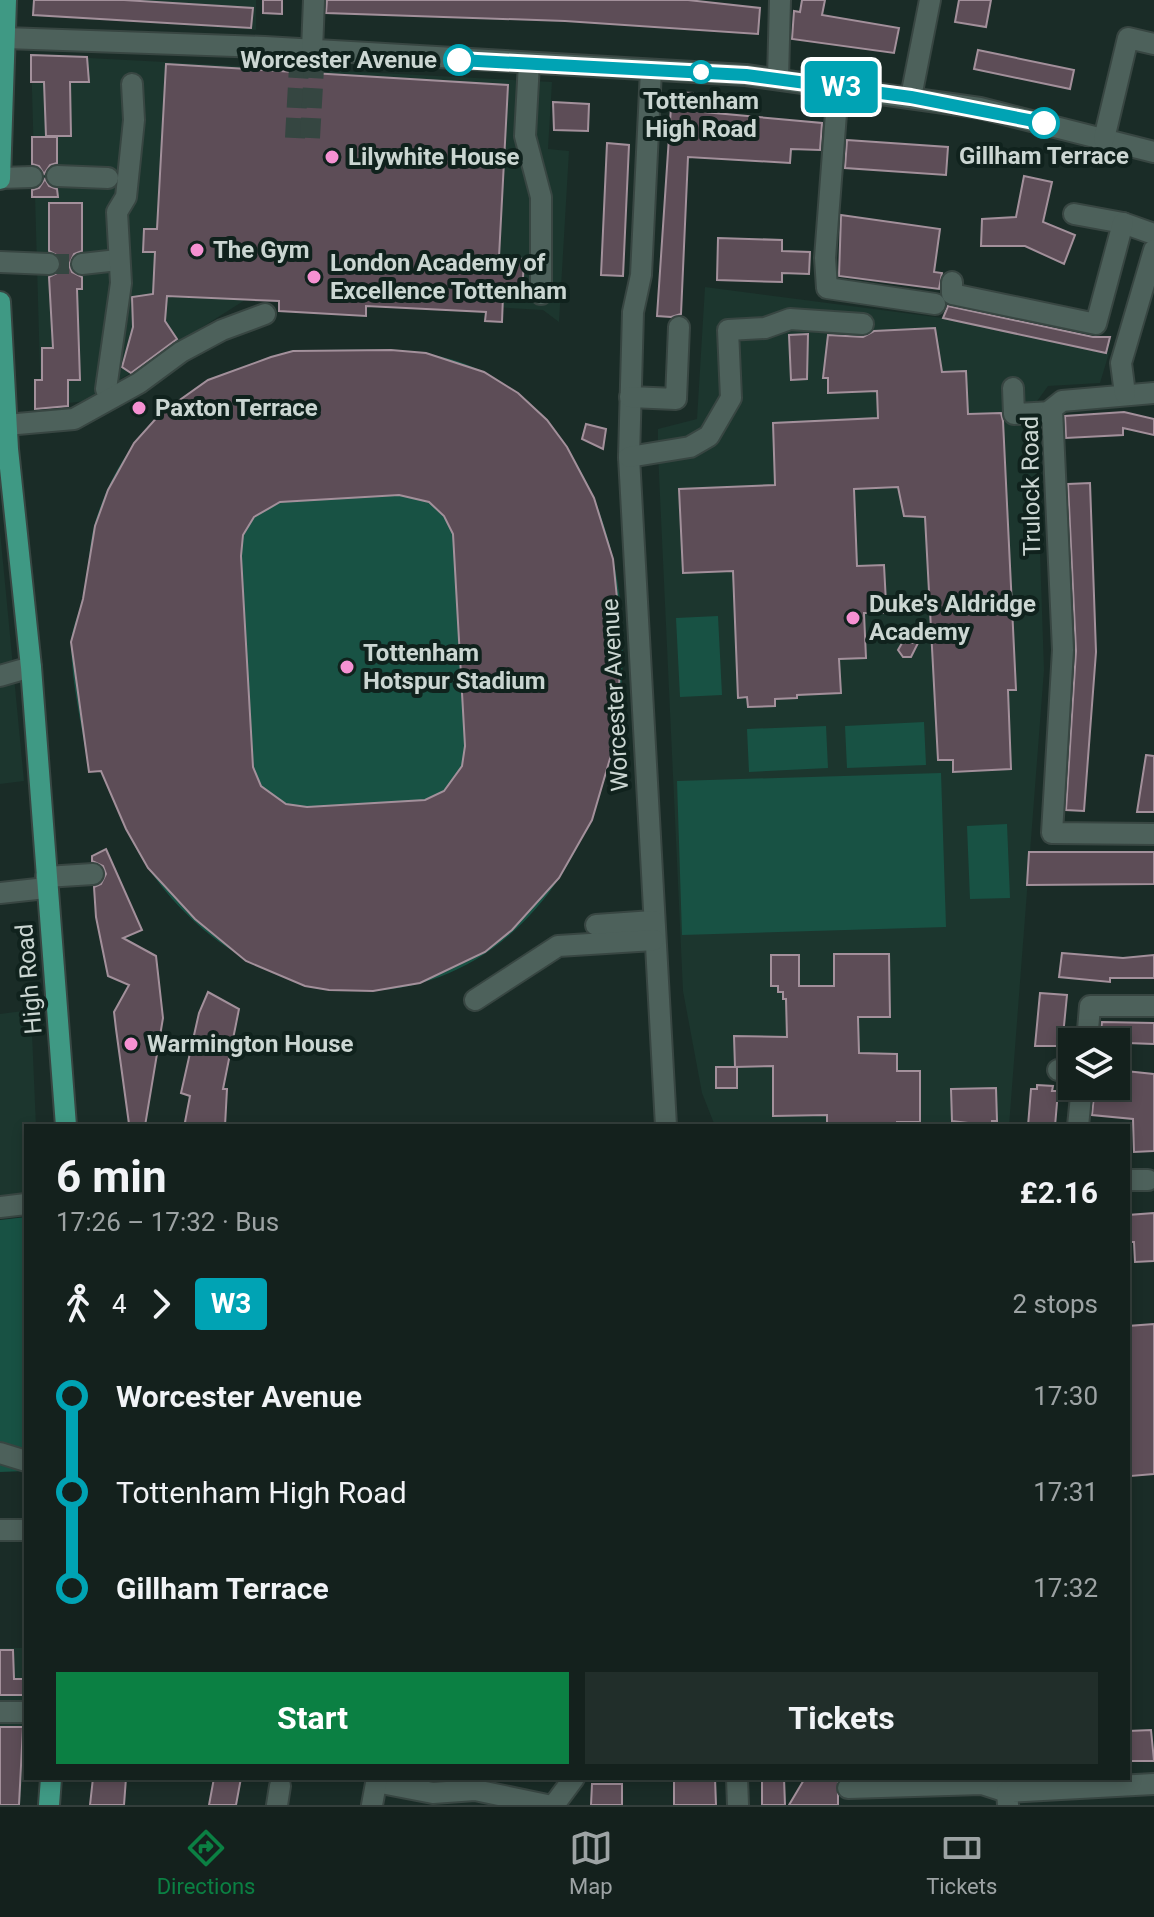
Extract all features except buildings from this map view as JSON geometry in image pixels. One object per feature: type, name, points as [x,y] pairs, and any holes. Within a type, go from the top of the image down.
[{"type":"main road","points":[[0,179],[6,0]]},
{"type":"main road","name":"High Road","points":[[0,302],[7,510],[31,667],[66,1124]]},
{"type":"main road","points":[[49,1805],[51,1780]]},
{"type":"street","points":[[312,50],[314,0]]},
{"type":"street","points":[[778,79],[780,0]]},
{"type":"street","points":[[911,97],[930,0]]},
{"type":"street","points":[[5,38],[312,50],[778,79],[980,108],[1154,152]]},
{"type":"street","points":[[1104,139],[1128,38],[1154,44]]},
{"type":"street","points":[[529,63],[525,136],[541,197],[541,294]]},
{"type":"street","name":"Worcester Avenue","points":[[651,70],[641,275],[633,312],[629,457],[666,1124]]},
{"type":"street","points":[[110,397],[106,389],[121,283],[117,212],[126,197],[134,120],[132,84]]},
{"type":"street","points":[[838,87],[825,258],[827,288],[935,304]]},
{"type":"street","points":[[57,176],[108,178]]},
{"type":"street","points":[[0,179],[32,177]]},
{"type":"street","points":[[1074,214],[1123,223],[1154,234]]},
{"type":"street","points":[[952,282],[952,294],[1096,324],[1123,223]]},
{"type":"street","points":[[1125,394],[1121,363],[1154,250]]},
{"type":"street","points":[[82,264],[118,260]]},
{"type":"street","points":[[0,262],[49,264]]},
{"type":"street","points":[[6,425],[74,419],[139,383],[194,345],[265,314]]},
{"type":"street","points":[[629,457],[690,447],[709,436],[731,398],[728,330],[765,328],[790,319],[863,324]]},
{"type":"street","points":[[630,397],[676,399],[679,327]]},
{"type":"street","points":[[1013,388],[1014,414],[1052,412]]},
{"type":"street","name":"Trulock Road","points":[[1154,393],[1062,401],[1052,412],[1063,650],[1052,833],[1154,834]]},
{"type":"street","points":[[0,676],[31,667]]},
{"type":"street","points":[[0,893],[93,874]]},
{"type":"street","points":[[596,925],[654,931]]},
{"type":"street","points":[[475,1000],[558,946],[654,931]]},
{"type":"street","points":[[1088,1028],[1090,1006],[1154,1006]]},
{"type":"street","points":[[1078,1124],[1081,1100]]},
{"type":"street","points":[[0,1207],[24,1204]]},
{"type":"street","points":[[0,1453],[24,1460]]},
{"type":"street","points":[[0,1530],[24,1530]]},
{"type":"street","points":[[0,1712],[24,1712]]},
{"type":"street","points":[[372,1805],[377,1780],[433,1793],[475,1790],[547,1805]]},
{"type":"street","points":[[554,1805],[573,1780]]},
{"type":"street","points":[[737,1780],[738,1805]]},
{"type":"street","points":[[848,1788],[982,1784],[1008,1798],[1144,1792]]},
{"type":"shaded area","points":[[34,0],[256,0],[256,30],[33,15]]},
{"type":"shaded area","points":[[31,55],[552,82],[548,149],[569,151],[559,322],[543,310],[256,293],[86,401],[41,406]]},
{"type":"shaded area","name":"Duke's Aldridge Academy","points":[[705,287],[943,318],[1109,353],[1100,383],[1048,386],[1035,404],[1044,670],[1009,1124],[714,1124],[702,1093],[683,991],[658,453],[658,429],[697,419]]},
{"type":"shaded area","points":[[0,531],[24,781],[0,784]]},
{"type":"shaded area","points":[[31,1010],[36,1124],[24,1124],[24,1194],[0,1197],[0,1014]]},
{"type":"shaded area","points":[[0,1648],[24,1648],[24,1758],[20,1805],[0,1805]]},
{"type":"green space","name":"Tottenham Hotspur Stadium","points":[[323,350],[407,352],[448,358],[487,374],[541,416],[581,471],[607,536],[621,606],[622,679],[612,751],[591,818],[560,877],[516,929],[465,965],[410,986],[353,991],[296,981],[242,957],[192,919],[141,857],[122,821],[102,771],[89,772],[76,693],[71,639],[85,589],[94,526],[109,487],[128,453],[151,424],[179,400],[210,381],[245,366]]},
{"type":"green space","points":[[718,616],[722,695],[680,697],[676,618]]},
{"type":"green space","points":[[924,722],[926,765],[847,768],[845,726]]},
{"type":"green space","points":[[826,726],[828,768],[749,772],[747,729]]},
{"type":"green space","points":[[941,773],[946,927],[682,935],[677,781]]},
{"type":"green space","points":[[1007,824],[1010,898],[970,899],[967,826]]},
{"type":"green space","points":[[24,1217],[24,1471],[0,1472],[0,1220]]},
{"type":"tunnel","points":[[295,138],[300,49]]},
{"type":"tunnel","points":[[310,138],[315,50]]},
{"type":"tunnel","points":[[49,264],[82,264]]},
{"type":"bus line","name":"W3","points":[[459,60],[746,75],[980,108],[1044,123]]},
{"type":"place","name":"Worcester Avenue","points":[[459,60]]},
{"type":"place","name":"Tottenham High Road","points":[[701,72]]},
{"type":"place","name":"Gillham Terrace","points":[[1044,123]]},
{"type":"place","name":"Lilywhite House","points":[[332,157]]},
{"type":"place","name":"The Gym","points":[[197,250]]},
{"type":"place","name":"London Academy of Excellence Tottenham","points":[[314,277]]},
{"type":"place","name":"Paxton Terrace","points":[[139,408]]},
{"type":"place","name":"Duke's Aldridge Academy","points":[[853,618]]},
{"type":"place","name":"Tottenham Hotspur Stadium","points":[[347,667]]},
{"type":"place","name":"Warmington House","points":[[131,1044]]}]
